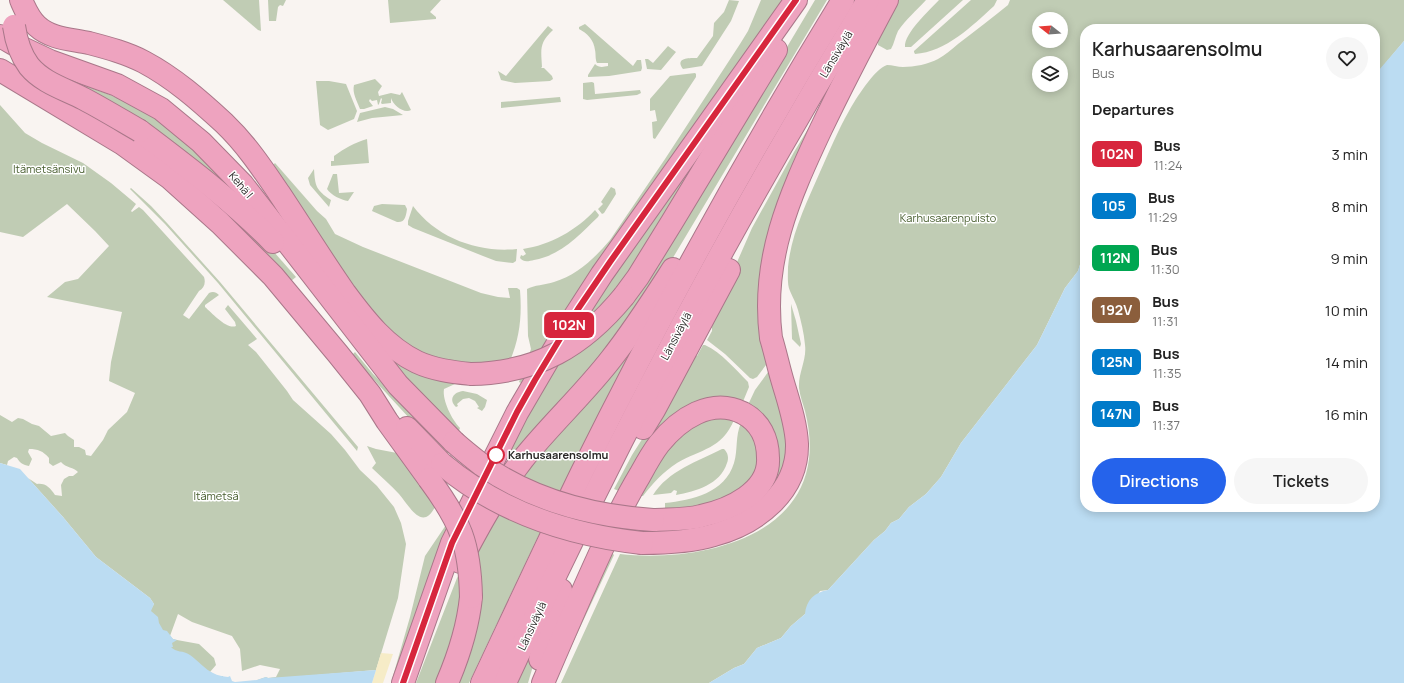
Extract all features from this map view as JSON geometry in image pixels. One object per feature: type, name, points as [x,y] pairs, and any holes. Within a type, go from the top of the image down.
[{"type":"highway","points":[[14,0],[7,31],[16,40],[28,65],[50,82],[112,114],[140,131],[184,164],[240,211],[279,249],[298,256]]},
{"type":"highway","points":[[21,0],[29,16],[37,26],[50,34],[64,39],[111,49],[137,59],[158,70],[182,86],[204,105],[226,125],[252,153],[312,242],[324,263]]},
{"type":"highway","points":[[403,683],[452,543],[517,412],[535,380],[578,309],[610,262],[796,0]]},
{"type":"highway","points":[[161,109],[186,117],[230,152],[324,263],[376,332],[397,350],[418,363],[443,371],[488,374],[515,369],[547,358],[564,350],[596,327],[624,296],[638,277],[676,216],[807,0]]},
{"type":"highway","name":"Länsiväylä","points":[[482,683],[579,479],[682,280],[793,83],[844,0]]},
{"type":"highway","name":"Länsiväylä","points":[[505,683],[556,574],[642,400],[699,293],[798,117],[868,0]]},
{"type":"highway","points":[[436,471],[454,474],[479,491],[533,518],[585,534],[642,543],[664,543],[695,540],[728,531],[754,517],[776,500],[785,488],[792,474],[796,459],[797,443],[795,427],[771,338],[769,302],[772,261],[779,231],[792,194],[839,92],[887,0]]},
{"type":"highway","name":"Kehä I","points":[[7,31],[14,44],[50,61],[117,84],[161,109],[201,142],[243,185],[398,385],[454,442],[496,474],[545,498],[602,514],[653,520],[681,519],[701,516],[736,504],[758,487],[765,476],[769,463],[768,450],[760,428],[754,420],[728,408],[711,408],[701,410],[673,429],[659,444],[622,507],[579,597],[543,683]]},
{"type":"highway","points":[[0,70],[123,144],[170,178],[220,223],[273,276],[370,394],[394,414],[420,443],[436,471],[449,507],[463,537],[468,556],[472,597],[470,616],[447,683]]},
{"type":"highway","points":[[410,683],[421,651],[446,591],[472,538],[500,492],[524,459],[611,360],[649,308],[723,189],[750,158]]},
{"type":"highway","points":[[533,683],[556,608],[575,554],[618,469],[654,410],[728,271],[755,209],[766,174]]},
{"type":"green space","points":[[223,0],[259,0],[261,31],[258,30]]},
{"type":"green space","points":[[268,0],[286,0],[283,6],[280,5],[278,7],[276,21],[269,21]]},
{"type":"green space","points":[[388,0],[441,0],[430,12],[436,17],[436,19],[390,23]]},
{"type":"green space","points":[[729,0],[739,1],[731,21],[702,66],[683,69],[681,65],[682,60],[697,58],[713,36],[714,23],[724,12]]},
{"type":"green space","points":[[761,0],[786,0],[536,359],[521,383],[519,382],[531,349],[528,336],[527,289],[554,282],[578,271],[598,254],[610,240],[740,44],[748,31]]},
{"type":"green space","points":[[815,0],[827,0],[668,266],[630,322],[516,458],[504,451],[548,368],[572,357],[753,104]]},
{"type":"green space","points":[[898,0],[926,0],[901,27],[891,49],[887,50],[878,45],[878,38]]},
{"type":"green space","points":[[939,0],[963,0],[911,47],[905,47],[906,41],[913,29]]},
{"type":"green space","points":[[971,0],[997,0],[994,6],[958,37],[937,48],[915,54],[914,51]]},
{"type":"green space","name":"Karhusaarenpuisto","points":[[1010,0],[1404,0],[1404,41],[1380,70],[1380,24],[1080,24],[1080,264],[1078,271],[1065,288],[1037,345],[961,443],[941,477],[926,494],[909,507],[899,519],[891,523],[885,531],[874,540],[828,590],[820,591],[805,614],[791,626],[781,638],[757,648],[744,664],[734,668],[709,683],[561,683],[620,554],[648,556],[677,554],[707,550],[737,541],[763,528],[785,510],[801,488],[809,459],[810,447],[808,423],[799,388],[805,356],[805,345],[798,310],[788,286],[788,267],[792,242],[800,218],[845,118],[860,92],[871,78],[882,67],[887,65],[901,67],[912,66],[926,64],[938,59],[1008,5]]},
{"type":"green space","points":[[585,24],[633,66],[637,60],[641,60],[641,71],[609,76],[588,77],[595,64],[603,67],[608,66],[608,63],[597,63],[592,40],[579,29],[579,27]]},
{"type":"green space","points":[[548,26],[553,30],[543,43],[541,51],[541,68],[544,68],[553,79],[550,81],[515,83],[501,80],[498,71],[506,76]]},
{"type":"green space","points":[[668,46],[676,52],[661,70],[647,69],[645,59],[648,59],[653,63]]},
{"type":"green space","points":[[843,62],[790,181],[769,361],[757,377],[753,379],[707,340],[712,331],[712,328],[709,326],[752,228],[814,119]]},
{"type":"green space","points":[[695,73],[696,77],[655,139],[653,138],[652,122],[657,121],[655,110],[650,111],[650,99],[670,76]]},
{"type":"green space","points":[[375,79],[382,86],[378,92],[379,96],[391,93],[400,95],[402,92],[411,110],[402,110],[391,98],[391,103],[382,104],[381,98],[378,105],[377,100],[372,101],[370,99],[369,101],[373,106],[360,109],[354,94],[354,85]]},
{"type":"green space","points":[[70,81],[113,96],[154,116],[193,147],[235,191],[233,195]]},
{"type":"green space","points":[[316,81],[329,81],[346,84],[357,111],[354,119],[328,130],[320,125]]},
{"type":"green space","points":[[583,83],[594,83],[595,94],[640,90],[641,93],[637,95],[587,100],[583,99]]},
{"type":"green space","points":[[560,97],[561,102],[501,108],[501,102]]},
{"type":"green space","name":"Itämetsä","points":[[0,105],[25,133],[83,163],[111,183],[136,204],[131,211],[132,212],[139,207],[143,210],[204,277],[205,283],[203,287],[183,315],[189,319],[209,293],[213,292],[218,294],[219,295],[205,305],[205,307],[228,326],[236,326],[235,322],[225,309],[228,305],[257,339],[248,345],[256,352],[293,400],[331,434],[360,470],[377,486],[394,507],[401,523],[406,544],[398,598],[376,670],[257,680],[266,677],[276,677],[280,669],[260,665],[242,671],[240,649],[232,636],[192,622],[178,614],[170,636],[173,639],[199,644],[214,658],[216,665],[210,672],[217,676],[223,676],[223,678],[160,683],[144,621],[154,604],[150,598],[96,557],[28,478],[37,484],[48,486],[55,495],[62,496],[61,485],[64,479],[69,476],[73,476],[78,472],[61,462],[53,466],[49,463],[49,458],[47,456],[35,449],[29,449],[28,452],[32,459],[29,466],[22,464],[17,458],[14,457],[8,461],[7,465],[0,463],[0,415],[12,422],[18,418],[23,419],[39,426],[51,436],[65,433],[74,440],[74,447],[79,447],[85,450],[86,455],[91,456],[103,440],[108,430],[127,412],[135,393],[109,381],[111,362],[122,312],[47,297],[65,282],[78,279],[109,246],[67,204],[23,237],[0,232]]},
{"type":"green space","points":[[385,107],[393,109],[403,115],[372,118],[357,122],[360,113]]},
{"type":"green space","points":[[721,122],[618,289],[574,333]]},
{"type":"green space","points":[[367,139],[369,163],[331,166],[331,161],[334,161],[334,156],[350,146]]},
{"type":"green space","points":[[275,163],[317,211],[326,219],[335,234],[363,247],[481,293],[510,298],[508,288],[517,288],[520,290],[520,326],[510,361],[471,365],[425,355],[398,340],[359,296],[270,168]]},
{"type":"green space","points":[[314,169],[317,187],[331,200],[329,207],[310,185],[308,178]]},
{"type":"green space","points":[[333,174],[337,174],[339,193],[354,192],[348,201],[336,197],[327,189]]},
{"type":"green space","points":[[611,187],[615,189],[616,194],[602,214],[598,209],[603,204],[601,202]]},
{"type":"green space","points":[[131,188],[151,206],[220,282],[358,447],[357,451],[218,283],[165,224],[130,189]]},
{"type":"green space","points":[[382,204],[405,205],[407,209],[405,218],[400,222],[397,222],[372,211],[374,206]]},
{"type":"green space","points":[[413,206],[434,227],[459,241],[473,246],[502,250],[517,249],[516,261],[513,263],[496,261],[413,228],[408,225],[408,221]]},
{"type":"green space","points":[[595,210],[599,215],[598,217],[562,249],[553,254],[534,260],[525,261],[520,258],[521,255],[523,256],[526,254],[523,249],[543,244],[562,236],[580,224]]},
{"type":"green space","points":[[244,222],[259,235],[296,277],[291,281],[239,228]]},
{"type":"green space","points":[[791,304],[801,344],[800,347],[792,339]]},
{"type":"green space","points":[[637,339],[535,543],[469,683],[456,683],[460,614],[441,670],[435,683],[416,683],[457,578],[489,519],[505,494]]},
{"type":"green space","points":[[703,345],[711,348],[723,357],[748,382],[749,387],[742,404],[720,400],[619,491],[614,489],[632,455]]},
{"type":"green space","points":[[384,350],[456,382],[455,384],[444,389],[444,394],[448,410],[460,428],[458,433],[420,396]]},
{"type":"green space","points":[[355,352],[373,374],[450,449],[446,458],[364,369],[352,355]]},
{"type":"green space","points":[[771,368],[788,424],[784,477],[744,516],[675,533],[677,530],[675,528],[767,488],[747,407],[755,390]]},
{"type":"green space","points":[[463,391],[477,394],[487,400],[482,411],[477,408],[479,407],[475,401],[469,398],[463,399],[457,404],[458,406],[456,407],[452,401],[453,396]]},
{"type":"green space","points":[[719,416],[734,420],[729,430],[717,443],[672,466],[658,478],[643,496],[638,496],[610,551],[614,555],[554,683],[548,683],[594,578],[650,470],[666,449],[686,430],[702,421]]},
{"type":"green space","points":[[741,423],[755,437],[759,462],[752,479],[737,493],[705,505],[665,511],[665,503],[686,500],[706,493],[715,488],[730,473],[734,463],[738,433]]},
{"type":"green space","points":[[367,446],[397,453],[436,505],[431,513],[426,517],[421,517],[412,511],[396,491],[372,468],[376,463]]},
{"type":"green space","points":[[724,449],[727,454],[728,461],[724,471],[713,482],[699,489],[676,495],[677,491],[674,490],[671,493],[653,495],[667,479],[675,473]]},
{"type":"green space","points":[[450,519],[451,521],[396,683],[391,683],[410,617],[425,556]]},
{"type":"green space","points":[[545,625],[528,683],[516,683]]},
{"type":"sand","points":[[381,653],[393,654],[383,683],[372,683]]},
{"type":"water","points":[[1404,41],[1404,683],[709,683],[734,668],[744,664],[757,648],[781,638],[791,626],[805,614],[809,601],[815,595],[828,590],[891,523],[899,519],[909,507],[926,494],[941,477],[961,443],[1037,345],[1065,288],[1078,271],[1080,264],[1080,512],[1380,512],[1380,69]]},
{"type":"water","points":[[0,463],[20,469],[96,557],[150,598],[154,604],[151,611],[158,617],[159,623],[163,630],[167,631],[173,639],[177,640],[172,643],[173,647],[171,647],[175,650],[185,652],[190,655],[210,672],[220,676],[230,676],[232,681],[235,682],[257,680],[266,677],[376,670],[372,683],[0,683]]},
{"type":"bus line","name":"102N","points":[[403,683],[452,543],[517,412],[535,380],[578,309],[610,262],[796,0]]},
{"type":"place","name":"Karhusaarensolmu","points":[[496,455]]},
{"type":"park label","name":"Itämetsänsivu","points":[[49,169]]}]
